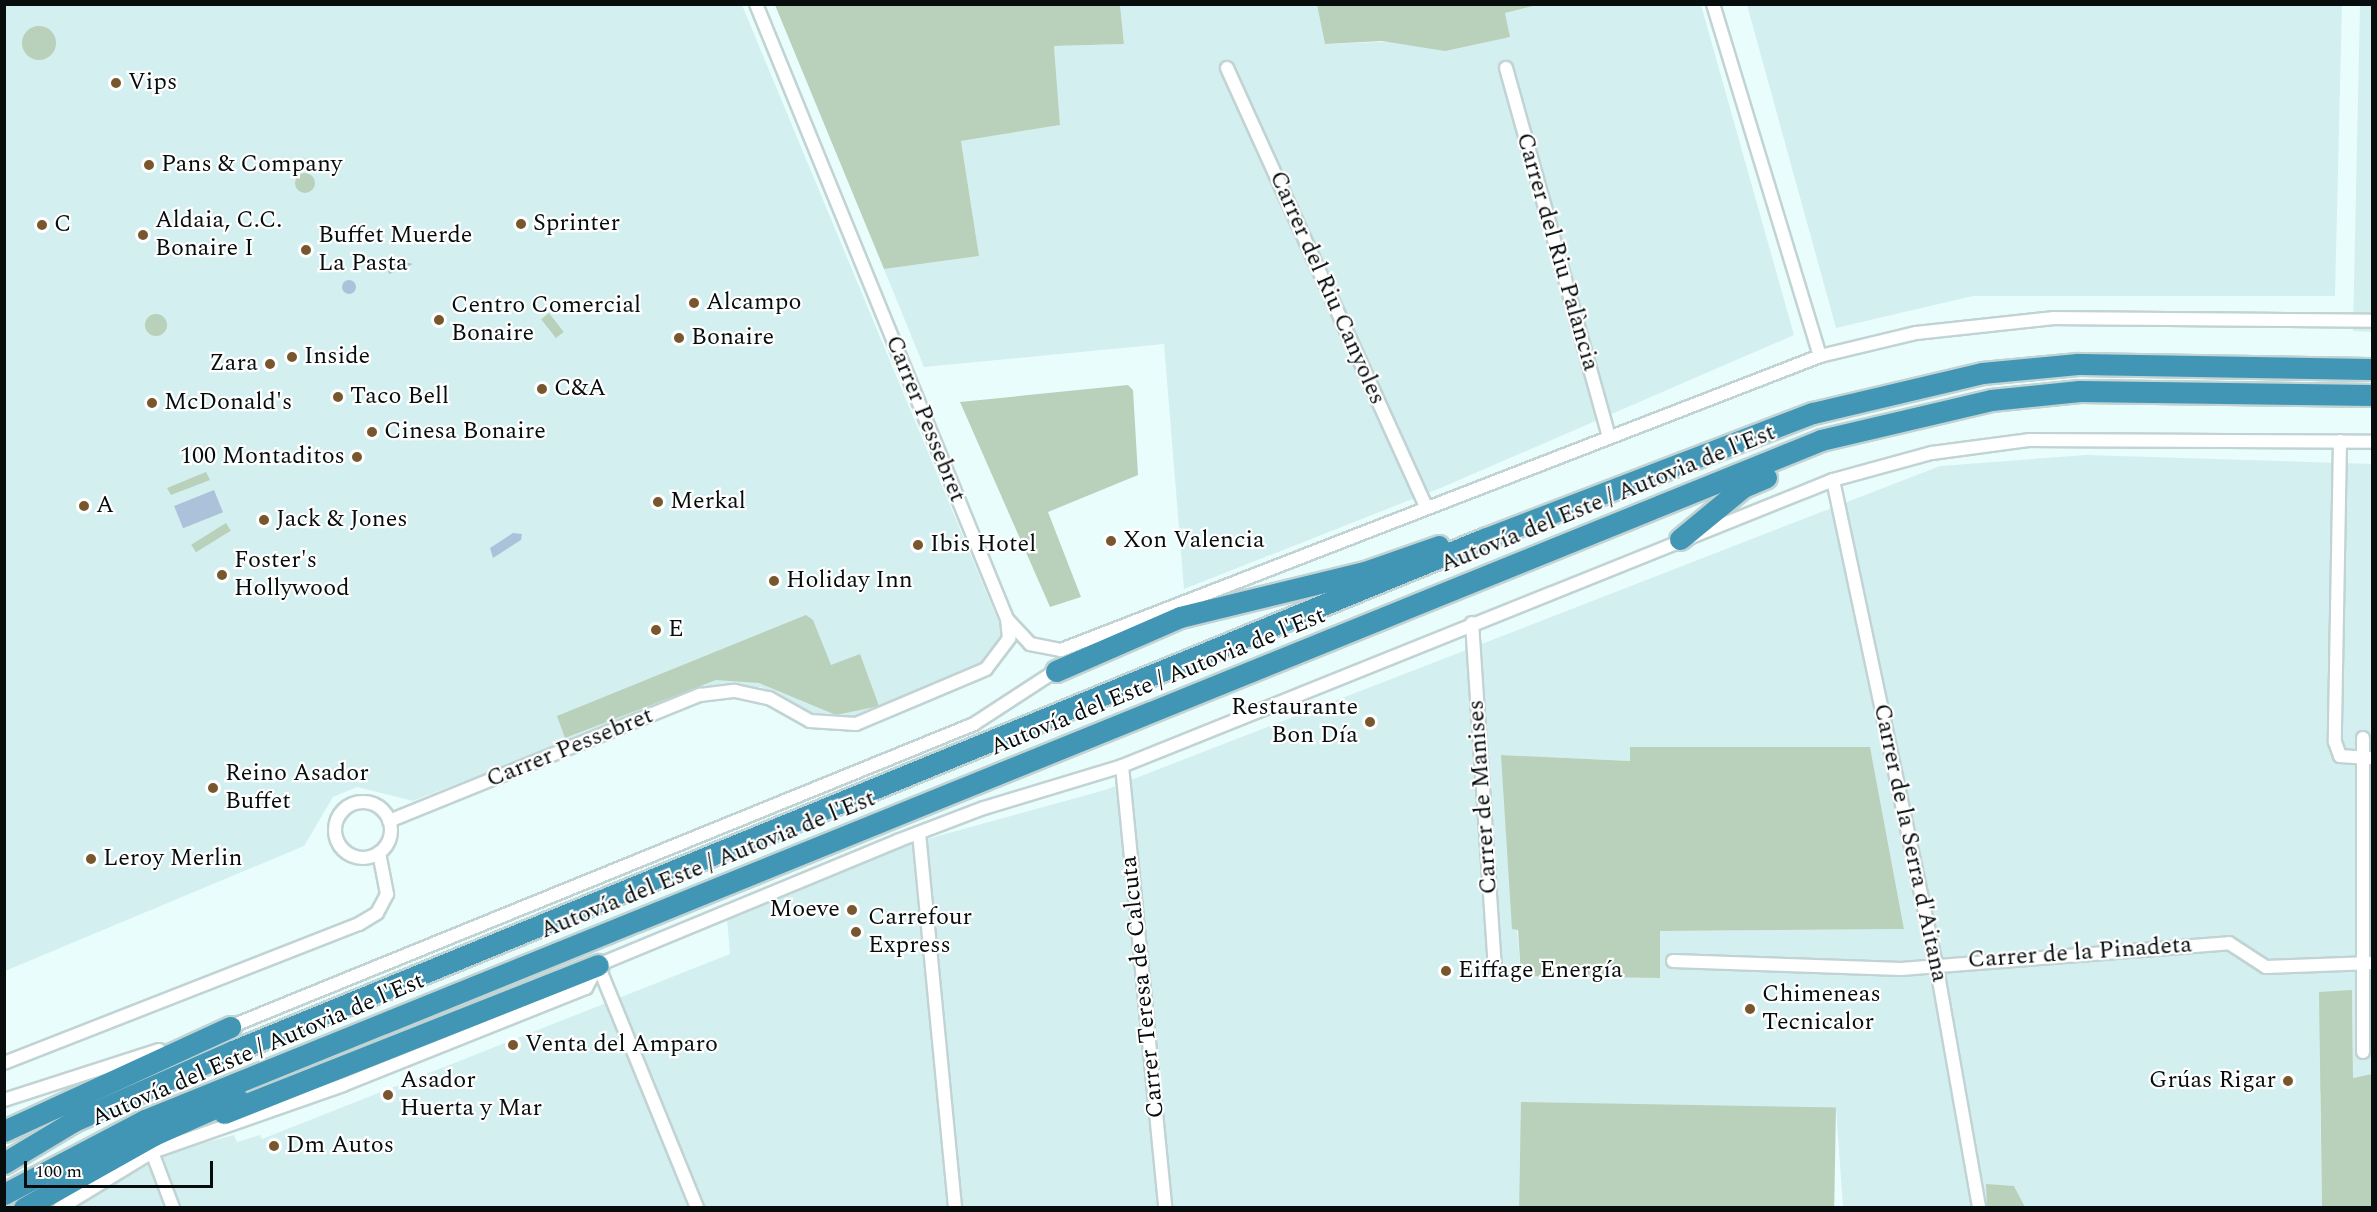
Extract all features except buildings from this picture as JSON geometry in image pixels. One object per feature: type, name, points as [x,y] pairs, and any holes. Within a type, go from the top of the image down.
[{"type":"highway","name":"Autovía del Este / Autovia de l'Est","points":[[13,1157],[74,1121],[188,1069],[1484,539],[1813,413],[1982,373],[2078,364],[2373,369]]},
{"type":"highway","name":"Autovía del Este / Autovia de l'Est","points":[[4,1194],[32,1176],[145,1120],[591,941],[1821,440],[1991,400],[2080,391],[2373,395]]},
{"type":"highway","points":[[1680,539],[1743,487],[1899,420]]},
{"type":"highway","points":[[1056,671],[1180,617],[1365,572],[1448,543],[1484,539]]},
{"type":"highway","points":[[24,1208],[58,1200],[109,1159],[200,1114],[518,981],[591,941]]},
{"type":"highway","points":[[109,1159],[598,965]]},
{"type":"highway","points":[[5,1130],[230,1027]]},
{"type":"street","name":"Carrer Pessebret","points":[[389,821],[700,695],[735,691],[769,698],[810,721],[856,724],[986,669],[1009,638],[1007,619],[756,4]]},
{"type":"street","points":[[1713,4],[1820,356]]},
{"type":"street","name":"Carrer del Riu Canyoles","points":[[1227,68],[1427,508]]},
{"type":"street","name":"Carrer del Riu Palància","points":[[1506,68],[1609,436]]},
{"type":"street","points":[[1007,619],[1030,644],[1061,650],[1119,630],[1609,436],[1820,356],[1980,323],[2373,321]]},
{"type":"street","points":[[58,1200],[152,1152],[344,1085],[586,988],[598,965],[919,833],[1122,766],[1680,539],[1833,480],[1932,453],[2030,440],[2373,442]]},
{"type":"street","points":[[2340,441],[2335,742],[2340,756],[2359,761],[2373,758]]},
{"type":"street","name":"Carrer de la Serra d'Aitana","points":[[1833,480],[1936,963],[1979,1208]]},
{"type":"street","name":"Carrer de Manises","points":[[1472,623],[1495,971]]},
{"type":"street","points":[[4,1100],[230,1027],[974,724],[1119,630]]},
{"type":"street","points":[[2363,738],[2359,761],[2367,963],[2363,1052]]},
{"type":"street","name":"Carrer Teresa de Calcuta","points":[[1122,766],[1165,1208]]},
{"type":"street","points":[[362,803],[378,807],[389,821],[389,839],[379,853],[362,858],[344,851],[335,835],[338,818],[362,803]]},
{"type":"street","points":[[919,833],[955,1208]]},
{"type":"street","points":[[4,1063],[359,924],[377,914],[387,894],[379,853]]},
{"type":"street","name":"Carrer de la Pinadeta","points":[[1673,961],[1901,969],[1936,963],[2229,943],[2266,967],[2367,963]]},
{"type":"street","points":[[598,965],[697,1208]]},
{"type":"street","points":[[152,1152],[173,1208]]},
{"type":"shaded area","name":"Centro Comercial Bonaire","points":[[5,5],[742,5],[1004,635],[990,662],[859,716],[836,720],[816,716],[761,687],[705,687],[413,801],[357,787],[333,797],[304,846],[5,971]]},
{"type":"shaded area","points":[[1120,5],[1317,5],[1325,44],[1509,37],[1505,13],[1537,5],[1701,5],[1794,335],[1443,487],[1184,589],[1164,344],[924,367],[884,269],[979,256],[961,141],[1060,125],[1054,46],[1124,44]]},
{"type":"shaded area","points":[[1747,5],[2342,5],[2335,296],[1973,296],[1836,328]]},
{"type":"shaded area","points":[[2360,5],[2372,5],[2372,332],[2353,331]]},
{"type":"shaded area","points":[[401,261],[413,264],[389,274],[387,267]]},
{"type":"shaded area","points":[[346,280],[352,280],[356,287],[352,294],[346,294],[342,290],[342,284]]},
{"type":"shaded area","points":[[2086,455],[2372,464],[2372,1074],[2353,1078],[2352,990],[2320,1094],[2322,1207],[2025,1207],[2014,1186],[1987,1185],[1987,1207],[1843,1207],[1836,1109],[1522,1102],[1528,1207],[70,1208],[161,1154],[234,1135],[237,1142],[260,1135],[262,1139],[730,954],[727,919],[905,845],[1105,790],[1940,466]],"holes":[[[1630,748],[1870,748],[1904,929],[1660,931],[1660,978],[1521,976],[1502,755],[1630,761]]]},
{"type":"shaded area","points":[[214,490],[223,512],[183,528],[174,506]]},
{"type":"shaded area","points":[[513,533],[522,534],[521,540],[493,558],[490,548]]},
{"type":"green space","points":[[1317,4],[1537,5],[1505,13],[1510,37],[1445,51],[1382,41],[1325,44]]},
{"type":"green space","points":[[775,5],[1120,5],[1124,44],[1054,46],[1060,125],[961,141],[979,256],[884,269]]},
{"type":"green space","points":[[39,26],[51,31],[56,43],[51,55],[39,60],[27,55],[22,43],[27,31]]},
{"type":"green space","points":[[305,173],[312,176],[315,183],[312,190],[305,193],[298,190],[295,183],[298,176]]},
{"type":"green space","points":[[549,313],[564,332],[556,338],[541,319]]},
{"type":"green space","points":[[156,314],[164,317],[167,325],[164,333],[156,336],[148,333],[145,325],[148,317]]},
{"type":"green space","points":[[1128,385],[1133,390],[1138,475],[1048,512],[1081,597],[1050,607],[960,402]]},
{"type":"green space","points":[[206,472],[210,480],[171,495],[167,488]]},
{"type":"green space","points":[[226,523],[231,531],[196,552],[191,545]]},
{"type":"green space","points":[[806,615],[813,620],[831,665],[860,654],[879,706],[836,715],[759,683],[716,680],[565,738],[557,716]]},
{"type":"green space","points":[[1630,747],[1870,747],[1904,929],[1660,931],[1660,978],[1521,976],[1518,930],[1512,929],[1501,755],[1630,761]]},
{"type":"green space","points":[[2352,990],[2353,1078],[2372,1074],[2372,1207],[2322,1207],[2319,992]]},
{"type":"green space","points":[[1521,1102],[1836,1107],[1834,1208],[1519,1207]]},
{"type":"green space","points":[[1986,1184],[2014,1186],[2025,1207],[1987,1207]]},
{"type":"place","name":"Vips","points":[[116,83]]},
{"type":"place","name":"Pans & Company","points":[[149,165]]},
{"type":"place","name":"Sprinter","points":[[521,224]]},
{"type":"place","name":"C","points":[[42,225]]},
{"type":"place","name":"Aldaia, C.C. Bonaire I","points":[[143,235]]},
{"type":"place","name":"Buffet Muerde La Pasta","points":[[306,250]]},
{"type":"place","name":"Alcampo","points":[[694,303]]},
{"type":"place","name":"Centro Comercial Bonaire","points":[[439,320]]},
{"type":"place","name":"Bonaire","points":[[679,338]]},
{"type":"place","name":"Inside","points":[[292,357]]},
{"type":"place","name":"Zara","points":[[270,364]]},
{"type":"place","name":"C&A","points":[[542,389]]},
{"type":"place","name":"Taco Bell","points":[[338,397]]},
{"type":"place","name":"McDonald's","points":[[152,403]]},
{"type":"place","name":"Cinesa Bonaire","points":[[372,432]]},
{"type":"place","name":"100 Montaditos","points":[[357,457]]},
{"type":"place","name":"Merkal","points":[[658,502]]},
{"type":"place","name":"A","points":[[84,506]]},
{"type":"place","name":"Jack & Jones","points":[[264,520]]},
{"type":"place","name":"Xon Valencia","points":[[1111,541]]},
{"type":"place","name":"Ibis Hotel","points":[[918,545]]},
{"type":"place","name":"Foster's Hollywood","points":[[222,575]]},
{"type":"place","name":"Holiday Inn","points":[[774,581]]},
{"type":"place","name":"E","points":[[656,630]]},
{"type":"place","name":"Restaurante Bon Día","points":[[1370,722]]},
{"type":"place","name":"Reino Asador Buffet","points":[[213,788]]},
{"type":"place","name":"Leroy Merlin","points":[[91,859]]},
{"type":"place","name":"Moeve","points":[[852,910]]},
{"type":"place","name":"Carrefour Express","points":[[856,932]]},
{"type":"place","name":"Eiffage Energía","points":[[1446,971]]},
{"type":"place","name":"Chimeneas Tecnicalor","points":[[1750,1009]]},
{"type":"place","name":"Venta del Amparo","points":[[513,1045]]},
{"type":"place","name":"Grúas Rigar","points":[[2288,1081]]},
{"type":"place","name":"Asador Huerta y Mar","points":[[388,1095]]},
{"type":"place","name":"Dm Autos","points":[[274,1146]]}]
